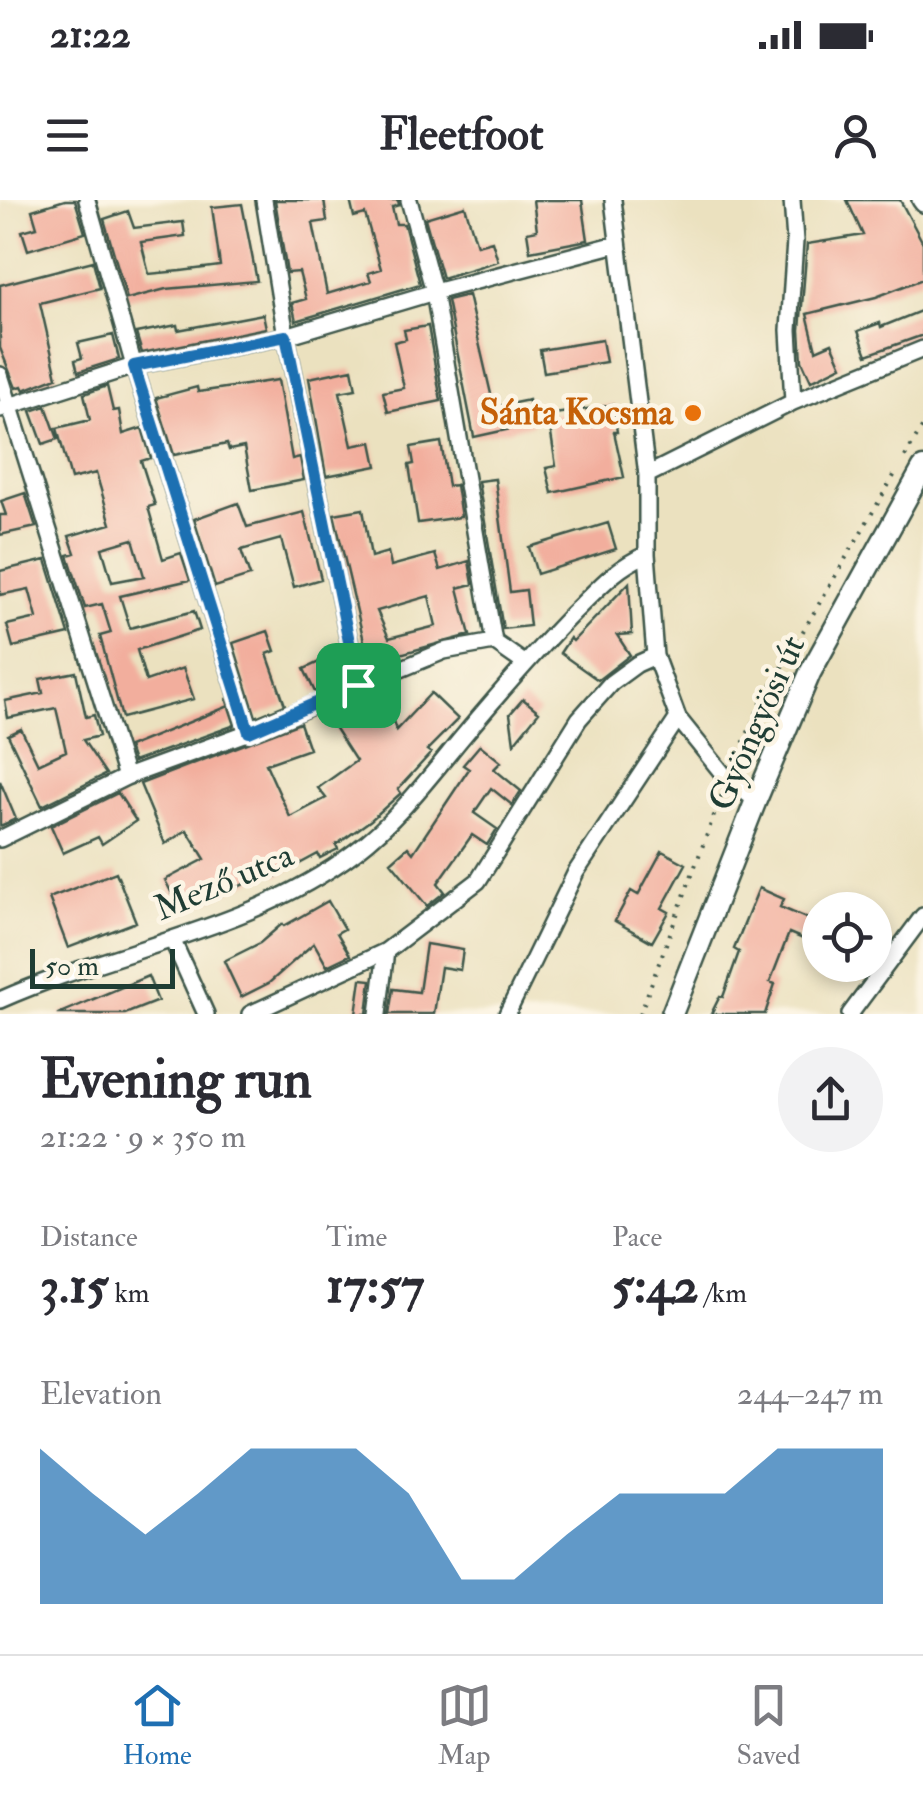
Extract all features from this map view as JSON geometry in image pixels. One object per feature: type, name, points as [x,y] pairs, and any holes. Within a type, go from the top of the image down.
[{"type":"street","points":[[86,200],[249,732]]},
{"type":"street","points":[[264,200],[286,336],[358,685]]},
{"type":"street","points":[[409,200],[434,292],[494,642]]},
{"type":"street","points":[[613,200],[646,475],[655,656],[678,718],[728,780],[756,800]]},
{"type":"street","points":[[792,200],[793,402]]},
{"type":"street","points":[[6,406],[134,366],[286,336],[617,244]]},
{"type":"street","points":[[646,475],[793,402],[923,349]]},
{"type":"street","points":[[0,376],[6,406],[126,777]]},
{"type":"street","name":"Gyöngyösi út","points":[[672,1014],[810,672],[923,468]]},
{"type":"street","name":"Mező utca","points":[[0,1000],[42,981],[281,898],[356,851],[408,803],[524,663],[620,566],[647,554]]},
{"type":"street","points":[[0,838],[126,777],[249,732],[444,651],[494,642],[524,663]]},
{"type":"street","points":[[250,1014],[386,950],[478,881],[579,719],[611,683],[655,656]]},
{"type":"street","points":[[507,1014],[576,872],[678,718]]},
{"type":"street","points":[[850,1014],[923,916]]},
{"type":"street","points":[[172,939],[206,1014]]},
{"type":"street","points":[[378,1014],[386,950]]},
{"type":"building","points":[[75,200],[85,233],[28,250],[22,231],[37,227],[32,210]]},
{"type":"building","points":[[275,200],[324,200],[327,221],[313,223],[327,294],[371,281],[368,273],[381,269],[365,214],[354,217],[350,200],[398,200],[399,205],[392,207],[396,224],[404,224],[420,284],[296,321],[292,303],[306,299],[299,272],[287,273]]},
{"type":"building","points":[[533,200],[582,200],[588,240],[530,251],[527,232],[537,230]]},
{"type":"building","points":[[847,200],[900,200],[923,243],[923,279],[876,297],[807,314],[816,350],[832,343],[842,366],[811,381],[802,361],[800,330],[807,244],[863,235]]},
{"type":"building","points":[[242,204],[257,281],[166,289],[127,299],[104,219],[128,211],[134,228],[183,222],[185,236],[141,242],[149,274],[181,271],[220,266],[212,207]]},
{"type":"building","points":[[465,206],[477,245],[492,241],[498,261],[442,278],[425,218]]},
{"type":"building","points":[[93,261],[100,288],[40,303],[57,377],[24,390],[22,386],[16,388],[0,348],[0,285]]},
{"type":"building","points":[[468,295],[494,407],[529,400],[533,424],[474,437],[447,300]]},
{"type":"building","points":[[923,310],[923,335],[867,355],[858,331],[880,323],[881,327]]},
{"type":"building","points":[[263,314],[266,328],[142,353],[136,333],[177,325],[178,330]]},
{"type":"building","points":[[428,326],[441,401],[388,412],[383,392],[404,388],[394,342],[406,339],[404,330]]},
{"type":"building","points":[[113,335],[119,359],[78,372],[75,360],[82,358],[78,343]]},
{"type":"building","points":[[602,340],[606,362],[544,372],[540,350]]},
{"type":"building","points":[[352,369],[356,389],[340,392],[352,446],[372,442],[377,466],[326,476],[309,378]]},
{"type":"building","points":[[278,380],[292,459],[300,457],[304,480],[252,490],[244,447],[229,450],[227,444],[174,455],[156,398],[197,387],[198,392]]},
{"type":"building","points":[[107,386],[113,411],[119,410],[123,434],[142,428],[151,458],[141,461],[155,505],[148,507],[163,559],[181,553],[190,580],[120,596],[130,628],[194,611],[200,630],[137,650],[146,681],[183,668],[194,699],[122,718],[100,636],[111,633],[102,604],[85,608],[68,555],[75,553],[69,536],[111,524],[96,473],[71,479],[57,428],[90,420],[84,394]],"holes":[[[133,539],[144,576],[112,582],[102,548]]]},
{"type":"building","points":[[613,405],[614,432],[624,477],[552,493],[546,468],[556,466],[548,415]]},
{"type":"building","points":[[46,406],[58,439],[43,444],[31,411]]},
{"type":"building","points":[[441,442],[448,486],[456,485],[461,517],[418,523],[409,465],[414,464],[411,447]]},
{"type":"building","points":[[495,479],[510,592],[526,590],[530,626],[503,629],[478,481]]},
{"type":"building","points":[[25,493],[36,527],[0,535],[0,515],[6,515],[1,501]]},
{"type":"building","points":[[238,503],[247,527],[304,512],[321,579],[294,587],[281,539],[241,550],[250,576],[215,587],[194,519]]},
{"type":"building","points":[[363,509],[371,557],[388,552],[391,566],[435,554],[440,570],[469,561],[473,584],[458,588],[470,635],[396,655],[397,658],[366,669],[361,643],[364,641],[334,514]],"holes":[[[429,596],[436,626],[389,638],[377,611]]]},
{"type":"building","points":[[608,523],[616,549],[537,574],[529,547]]},
{"type":"building","points":[[46,560],[69,634],[13,647],[7,625],[37,618],[29,589],[0,595],[0,571]]},
{"type":"building","points":[[629,583],[632,634],[617,635],[630,655],[598,680],[560,653],[570,638],[573,641]]},
{"type":"building","points":[[268,631],[275,651],[267,654],[285,705],[256,717],[233,643]]},
{"type":"building","points":[[340,652],[345,679],[315,692],[304,669]]},
{"type":"building","points":[[76,672],[86,717],[94,715],[99,736],[83,740],[106,774],[42,806],[8,735],[21,729],[38,764],[66,751],[56,708],[8,718],[5,701],[43,693],[40,679]]},
{"type":"building","points":[[431,693],[458,719],[427,750],[431,753],[398,789],[401,793],[371,820],[336,845],[338,849],[320,858],[318,854],[277,876],[274,870],[182,913],[165,880],[205,859],[187,830],[165,844],[140,784],[300,723],[309,749],[266,764],[290,817],[326,798],[318,788],[356,761],[325,713],[347,703],[358,720],[389,709],[396,730]]},
{"type":"building","points":[[523,699],[539,712],[514,743],[510,714]]},
{"type":"building","points":[[229,706],[235,725],[133,762],[128,747]]},
{"type":"building","points":[[480,745],[501,762],[494,769],[521,791],[512,805],[491,788],[474,813],[497,829],[487,845],[472,835],[438,883],[445,892],[427,906],[391,862],[408,847],[413,853],[469,769],[463,765]]},
{"type":"building","points":[[0,781],[16,819],[0,826]]},
{"type":"building","points":[[118,793],[136,821],[102,844],[98,837],[63,853],[51,826]]},
{"type":"building","points":[[662,851],[686,864],[662,908],[669,912],[652,942],[615,921],[631,891],[638,895]]},
{"type":"building","points":[[116,872],[136,922],[68,948],[49,898]]},
{"type":"building","points":[[759,888],[784,899],[780,907],[802,916],[802,938],[789,933],[770,982],[775,984],[765,1014],[711,1014],[720,996],[723,997],[739,952],[734,949]]},
{"type":"building","points":[[328,901],[344,929],[337,933],[350,955],[327,966],[314,943],[269,983],[241,997],[224,961],[260,943],[282,924]]},
{"type":"building","points":[[426,944],[463,950],[460,970],[441,967],[434,1014],[389,1014],[393,989],[419,992]]},
{"type":"building","points":[[148,976],[158,1001],[125,1014],[58,1014]]},
{"type":"building","points":[[361,979],[371,980],[367,1014],[356,1014]]},
{"type":"place","name":"Sánta Kocsma","points":[[693,413]]},
{"type":"route","points":[[286,336],[358,685],[249,732],[134,366],[286,336]]}]
